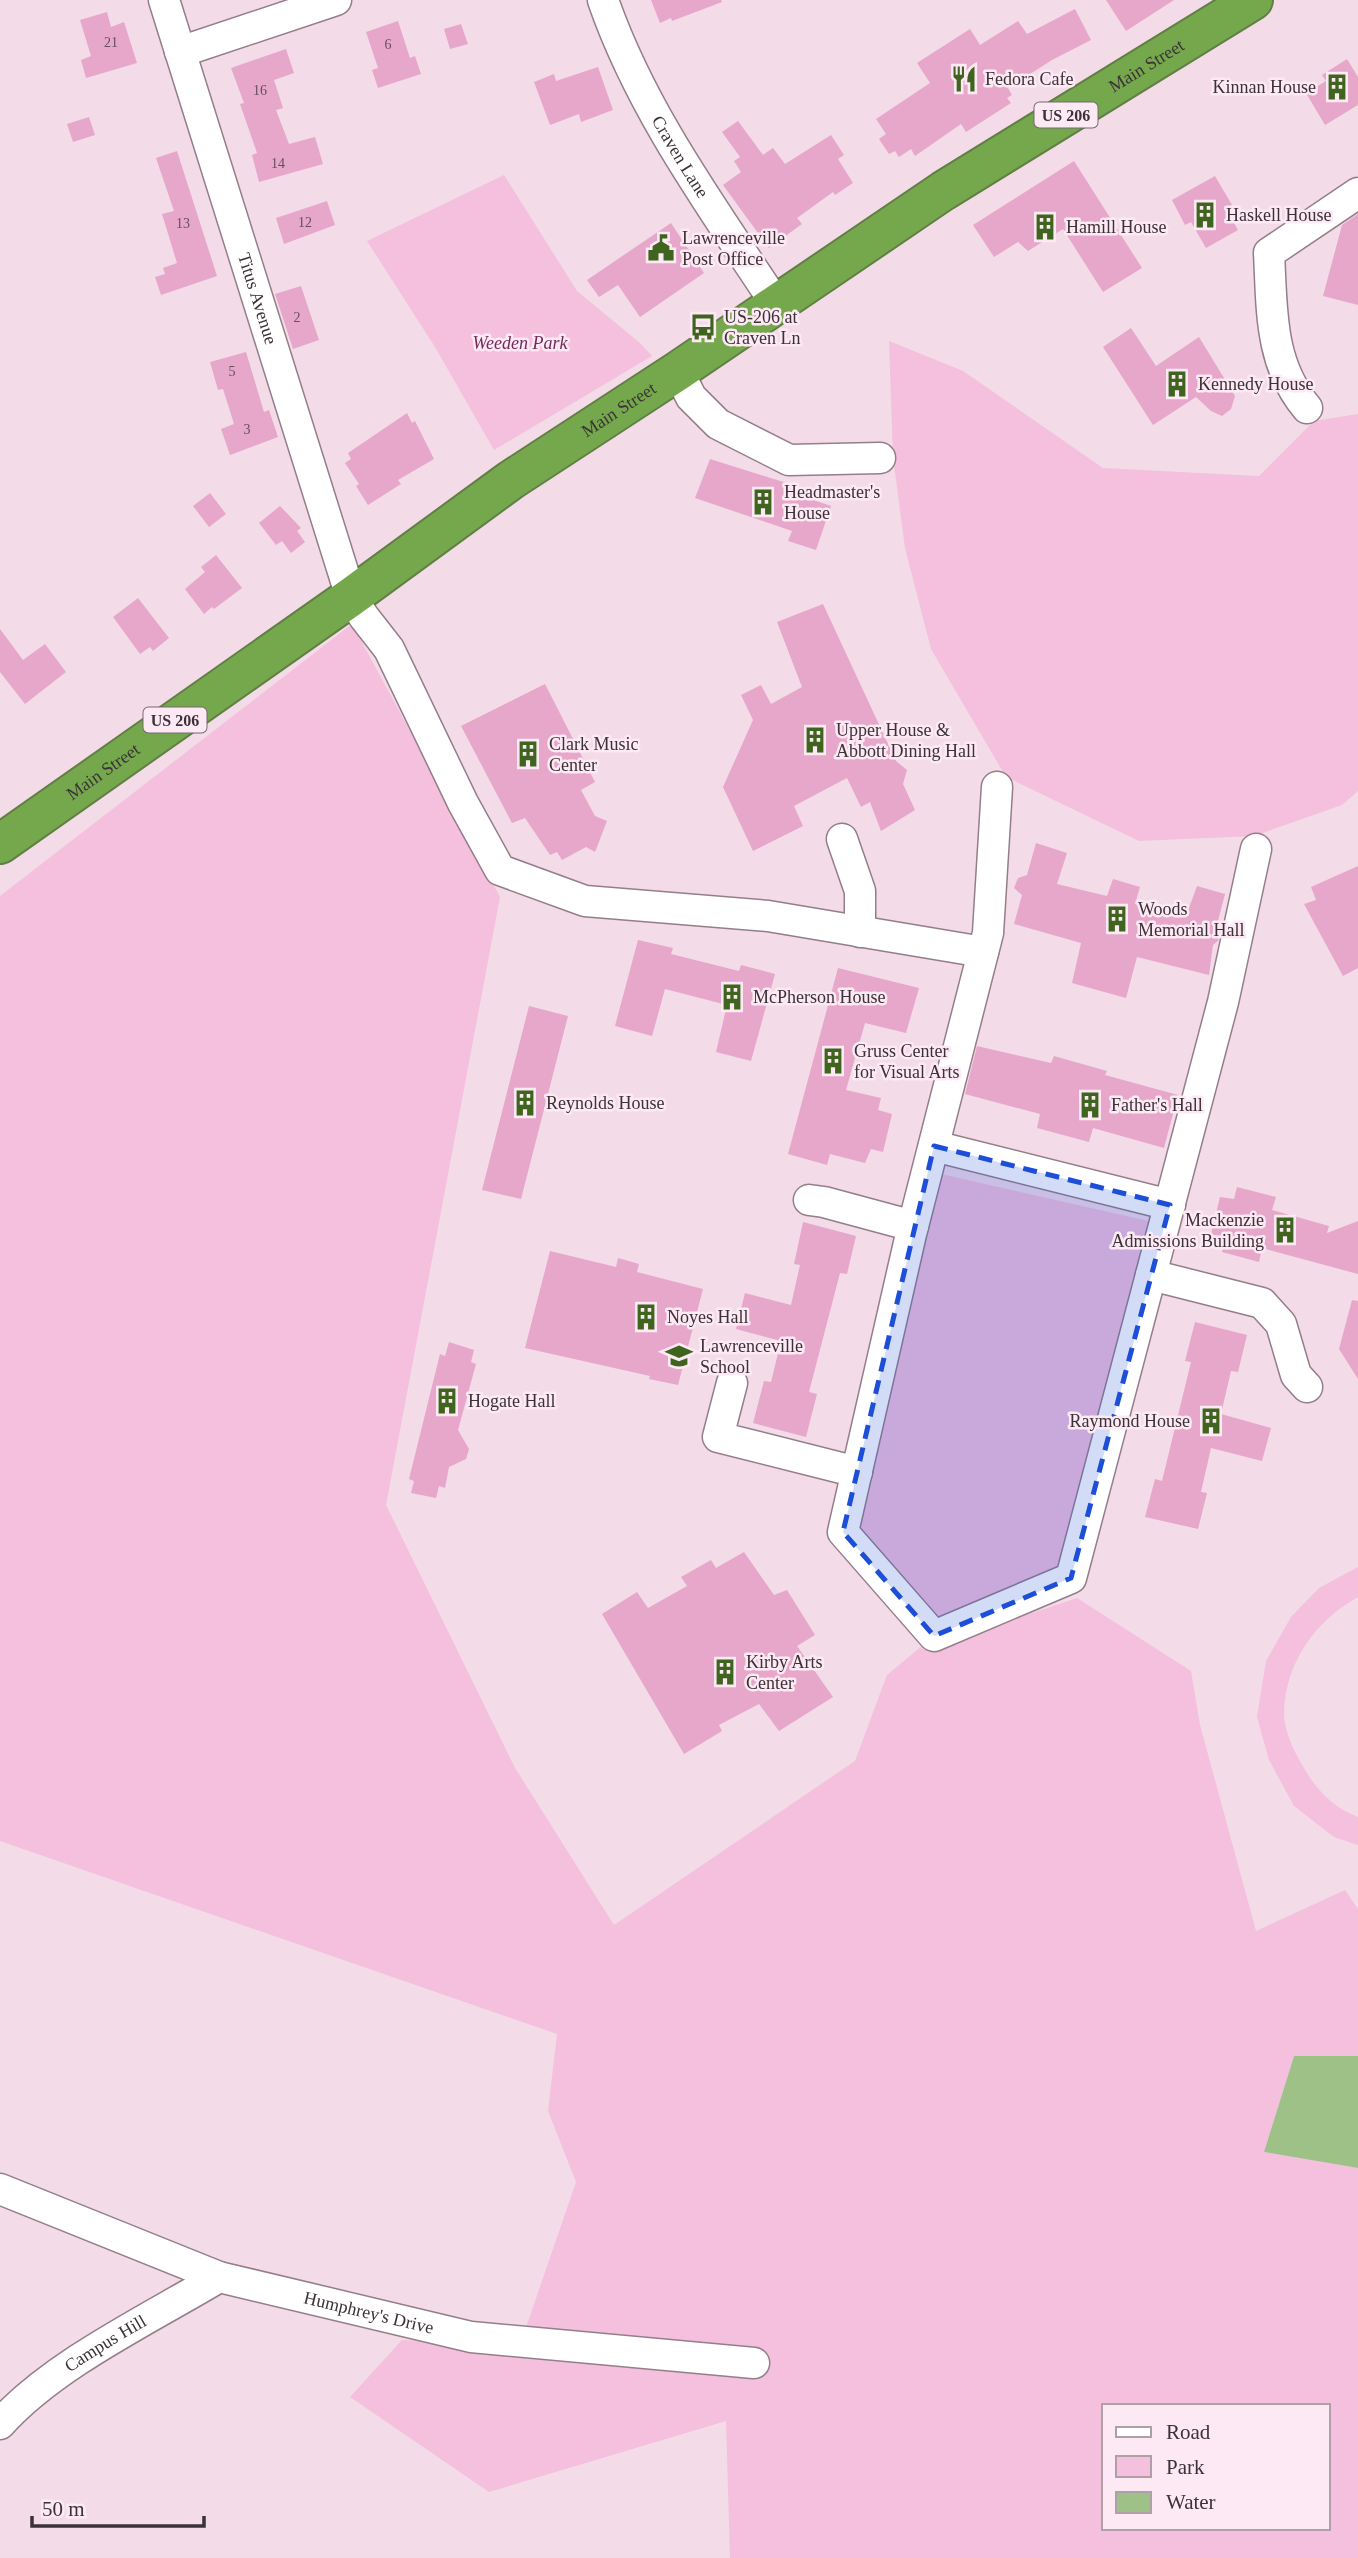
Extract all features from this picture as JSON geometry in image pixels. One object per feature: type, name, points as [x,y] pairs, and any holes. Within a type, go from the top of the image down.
[{"type":"highway","name":"Main Street","points":[[0,844],[351,597],[511,480],[678,372],[943,191],[1253,0]]},
{"type":"street","name":"Titus Avenue","points":[[164,0],[351,597],[389,649],[463,803],[500,870],[585,901],[768,916],[983,952]]},
{"type":"street","points":[[180,52],[337,0]]},
{"type":"street","name":"Craven Lane","points":[[603,0],[631,67],[662,128],[776,304]]},
{"type":"street","points":[[1307,408],[1292,390],[1273,331],[1269,253],[1358,193]]},
{"type":"street","points":[[678,372],[691,397],[719,424],[789,460],[880,458]]},
{"type":"street","points":[[997,787],[988,933],[913,1226],[843,1532],[934,1636],[1072,1578],[1223,1002],[1256,849]]},
{"type":"street","points":[[842,839],[860,891],[860,932]]},
{"type":"street","points":[[934,1146],[1170,1205]]},
{"type":"street","points":[[808,1200],[913,1226]]},
{"type":"street","points":[[1151,1275],[1262,1303],[1281,1324],[1296,1375],[1307,1387]]},
{"type":"street","points":[[732,1383],[718,1437],[857,1472]]},
{"type":"street","name":"Humphrey's Drive","points":[[0,2189],[219,2277],[471,2337],[754,2363]]},
{"type":"street","name":"Campus Hill","points":[[0,2424],[10,2412],[66,2368],[219,2277]]},
{"type":"highlighted area","points":[[934,1146],[1170,1205],[1071,1578],[934,1636],[843,1532]]},
{"type":"green space","name":"Weeden Park","points":[[504,175],[577,291],[652,356],[494,450],[435,347],[367,241]]},
{"type":"green space","points":[[889,341],[963,371],[1103,468],[1259,476],[1314,421],[1358,414],[1358,791],[1342,805],[1254,836],[1139,841],[1006,777],[931,649],[905,548],[893,457]]},
{"type":"green space","points":[[352,624],[500,897],[386,1505],[515,1768],[614,1925],[855,1761],[887,1675],[934,1636],[967,1635],[1077,1598],[1191,1671],[1200,1725],[1256,1931],[1345,1890],[1358,1909],[1358,2056],[1294,2056],[1264,2152],[1358,2168],[1358,2558],[730,2558],[726,2421],[489,2492],[350,2397],[402,2340],[520,2345],[576,2182],[548,2111],[557,2034],[0,1841],[0,896]]},
{"type":"green space","points":[[937,1173],[1153,1222],[1063,1571],[937,1624],[854,1529]]},
{"type":"green space","points":[[1358,1567],[1358,1597],[1328,1618],[1305,1645],[1290,1677],[1284,1713],[1291,1742],[1314,1784],[1334,1803],[1358,1817],[1358,1845],[1334,1837],[1294,1806],[1269,1760],[1257,1717],[1266,1661],[1291,1617],[1319,1588]]},
{"type":"water","points":[[1294,2056],[1358,2056],[1358,2168],[1264,2152]]},
{"type":"building","points":[[651,0],[721,0],[722,2],[660,23]]},
{"type":"building","points":[[1106,0],[1174,0],[1126,31]]},
{"type":"building","points":[[1075,9],[1091,40],[1052,60],[1008,88],[1012,95],[1007,98],[1011,103],[966,132],[961,124],[915,156],[911,149],[899,157],[895,151],[889,154],[879,139],[886,134],[876,119],[930,83],[917,63],[970,29],[980,45],[1018,21],[1027,34]]},
{"type":"building","points":[[107,12],[111,27],[124,22],[137,63],[86,78],[81,60],[91,56],[80,20]]},
{"type":"building","points":[[398,21],[410,58],[415,56],[421,74],[378,88],[372,70],[378,68],[366,32]]},
{"type":"building","points":[[461,24],[468,44],[450,49],[444,29]]},
{"type":"building","points":[[286,49],[294,73],[274,80],[283,108],[276,110],[289,144],[315,137],[323,164],[259,182],[252,155],[257,153],[240,104],[244,103],[231,68]]},
{"type":"building","name":"Kinnan House","points":[[1347,59],[1358,77],[1358,105],[1325,125],[1306,93],[1326,81],[1322,75]]},
{"type":"building","points":[[598,67],[613,110],[581,122],[579,114],[550,125],[534,82],[554,74],[556,81]]},
{"type":"building","points":[[89,117],[95,135],[73,142],[67,124]]},
{"type":"building","points":[[738,121],[763,155],[773,148],[785,164],[831,135],[844,155],[838,159],[853,183],[835,195],[833,192],[797,218],[802,224],[769,248],[723,185],[741,172],[734,161],[740,157],[722,132]]},
{"type":"building","points":[[177,151],[217,276],[161,295],[155,277],[165,274],[163,268],[177,263],[162,214],[174,211],[156,158]]},
{"type":"building","name":"Hamill House","points":[[1074,161],[1142,268],[1103,292],[1063,229],[1028,251],[1018,242],[994,257],[973,225]]},
{"type":"building","name":"Haskell House","points":[[1215,176],[1232,205],[1226,209],[1238,230],[1206,248],[1191,222],[1185,225],[1172,200]]},
{"type":"building","points":[[327,201],[335,225],[284,244],[276,218]]},
{"type":"building","points":[[1358,214],[1358,305],[1323,296],[1342,225]]},
{"type":"building","name":"Lawrenceville Post Office","points":[[671,223],[704,273],[640,317],[618,285],[599,297],[587,280]]},
{"type":"building","points":[[301,286],[319,340],[293,349],[275,294]]},
{"type":"building","name":"Kennedy House","points":[[1131,328],[1156,366],[1199,337],[1235,396],[1231,409],[1222,416],[1211,411],[1196,397],[1153,425],[1103,347]]},
{"type":"building","points":[[246,352],[264,412],[269,410],[278,437],[230,455],[221,429],[234,424],[223,389],[218,390],[210,362]]},
{"type":"building","points":[[407,413],[412,423],[415,421],[434,459],[398,480],[401,484],[368,505],[356,486],[359,484],[345,463],[351,459],[348,453]]},
{"type":"building","name":"Headmaster's House","points":[[710,459],[793,485],[790,492],[831,506],[816,550],[788,541],[792,531],[695,498]]},
{"type":"building","points":[[210,493],[226,514],[209,527],[193,506]]},
{"type":"building","points":[[280,506],[301,528],[297,531],[305,542],[291,553],[282,541],[276,545],[259,523]]},
{"type":"building","points":[[216,555],[242,588],[204,614],[185,589],[205,572],[201,567]]},
{"type":"building","points":[[138,598],[169,638],[153,651],[150,647],[140,654],[113,617]]},
{"type":"building","name":"Upper House & Abbott Dining Hall","points":[[823,604],[896,761],[907,770],[903,784],[915,810],[881,831],[870,802],[861,807],[847,778],[794,806],[803,826],[753,851],[723,787],[753,720],[741,695],[761,685],[771,704],[802,687],[777,622]]},
{"type":"building","points":[[0,629],[23,660],[45,644],[66,672],[25,704],[0,672]]},
{"type":"building","name":"Clark Music Center","points":[[545,684],[595,782],[581,790],[595,816],[607,821],[595,852],[586,847],[562,860],[557,852],[550,855],[525,818],[512,823],[461,726]]},
{"type":"building","name":"Woods Memorial Hall","points":[[1036,843],[1067,853],[1057,884],[1107,896],[1113,879],[1140,887],[1135,904],[1186,916],[1197,886],[1225,894],[1218,921],[1222,924],[1218,941],[1213,945],[1209,975],[1137,957],[1126,998],[1072,983],[1081,943],[1014,924],[1022,895],[1014,888],[1018,878],[1027,875]]},
{"type":"building","points":[[1358,866],[1358,968],[1343,976],[1304,904],[1316,900],[1311,887]]},
{"type":"building","name":"McPherson House","points":[[638,940],[673,948],[671,954],[739,971],[741,965],[775,974],[751,1061],[716,1052],[727,1005],[665,989],[652,1036],[615,1026]]},
{"type":"building","name":"Gruss Center for Visual Arts","points":[[838,968],[919,988],[906,1033],[865,1023],[846,1090],[881,1098],[878,1110],[892,1114],[883,1152],[871,1149],[865,1163],[830,1154],[827,1165],[788,1154]]},
{"type":"building","name":"Reynolds House","points":[[529,1006],[568,1016],[521,1199],[482,1190]]},
{"type":"building","name":"Father's Hall","points":[[977,1046],[1051,1063],[1054,1056],[1107,1071],[1105,1075],[1178,1095],[1164,1148],[1093,1128],[1089,1142],[1037,1128],[1040,1114],[965,1094]]},
{"type":"building","name":"Mackenzie Admissions Building","points":[[1237,1187],[1276,1197],[1272,1210],[1329,1226],[1327,1233],[1358,1221],[1358,1274],[1262,1248],[1259,1262],[1222,1252],[1225,1238],[1211,1234],[1220,1197],[1234,1199]]},
{"type":"building","points":[[803,1222],[856,1236],[847,1274],[840,1273],[809,1392],[817,1394],[806,1437],[753,1423],[764,1381],[771,1382],[781,1341],[736,1329],[745,1293],[791,1305],[800,1265],[794,1264]]},
{"type":"building","name":"Noyes Hall","points":[[550,1251],[616,1267],[618,1258],[639,1264],[637,1272],[703,1289],[678,1385],[649,1379],[650,1376],[525,1348]]},
{"type":"building","points":[[1352,1300],[1358,1301],[1358,1379],[1339,1349]]},
{"type":"building","name":"Raymond House","points":[[1195,1322],[1247,1335],[1238,1372],[1231,1371],[1221,1414],[1271,1428],[1262,1461],[1211,1448],[1201,1492],[1207,1493],[1198,1529],[1145,1517],[1155,1479],[1162,1481],[1191,1362],[1185,1361]]},
{"type":"building","name":"Hogate Hall","points":[[449,1342],[474,1350],[471,1362],[476,1364],[458,1430],[469,1449],[466,1459],[449,1467],[445,1488],[439,1486],[436,1498],[411,1493],[414,1481],[409,1479],[440,1354],[445,1356]]},
{"type":"building","name":"Kirby Arts Center","points":[[744,1552],[774,1595],[787,1590],[815,1635],[797,1646],[833,1697],[779,1731],[759,1704],[719,1725],[722,1731],[684,1754],[602,1614],[637,1592],[648,1608],[687,1586],[681,1577],[711,1560],[716,1568]]},
{"type":"place","name":"Fedora Cafe","points":[[964,79]]},
{"type":"place","name":"Kinnan House","points":[[1337,87]]},
{"type":"place","name":"Haskell House","points":[[1205,215]]},
{"type":"place","name":"Hamill House","points":[[1045,227]]},
{"type":"place","name":"Lawrenceville Post Office","points":[[661,248]]},
{"type":"place","name":"US-206 at Craven Ln","points":[[703,327]]},
{"type":"place","name":"Kennedy House","points":[[1177,384]]},
{"type":"place","name":"Headmaster's House","points":[[763,502]]},
{"type":"place","name":"Upper House & Abbott Dining Hall","points":[[815,740]]},
{"type":"place","name":"Clark Music Center","points":[[528,754]]},
{"type":"place","name":"Woods Memorial Hall","points":[[1117,919]]},
{"type":"place","name":"McPherson House","points":[[732,997]]},
{"type":"place","name":"Gruss Center for Visual Arts","points":[[833,1061]]},
{"type":"place","name":"Reynolds House","points":[[525,1103]]},
{"type":"place","name":"Father's Hall","points":[[1090,1105]]},
{"type":"place","name":"Mackenzie Admissions Building","points":[[1285,1230]]},
{"type":"place","name":"Noyes Hall","points":[[646,1317]]},
{"type":"place","name":"Lawrenceville School","points":[[679,1356]]},
{"type":"place","name":"Hogate Hall","points":[[447,1401]]},
{"type":"place","name":"Raymond House","points":[[1211,1421]]},
{"type":"place","name":"Kirby Arts Center","points":[[725,1672]]}]
